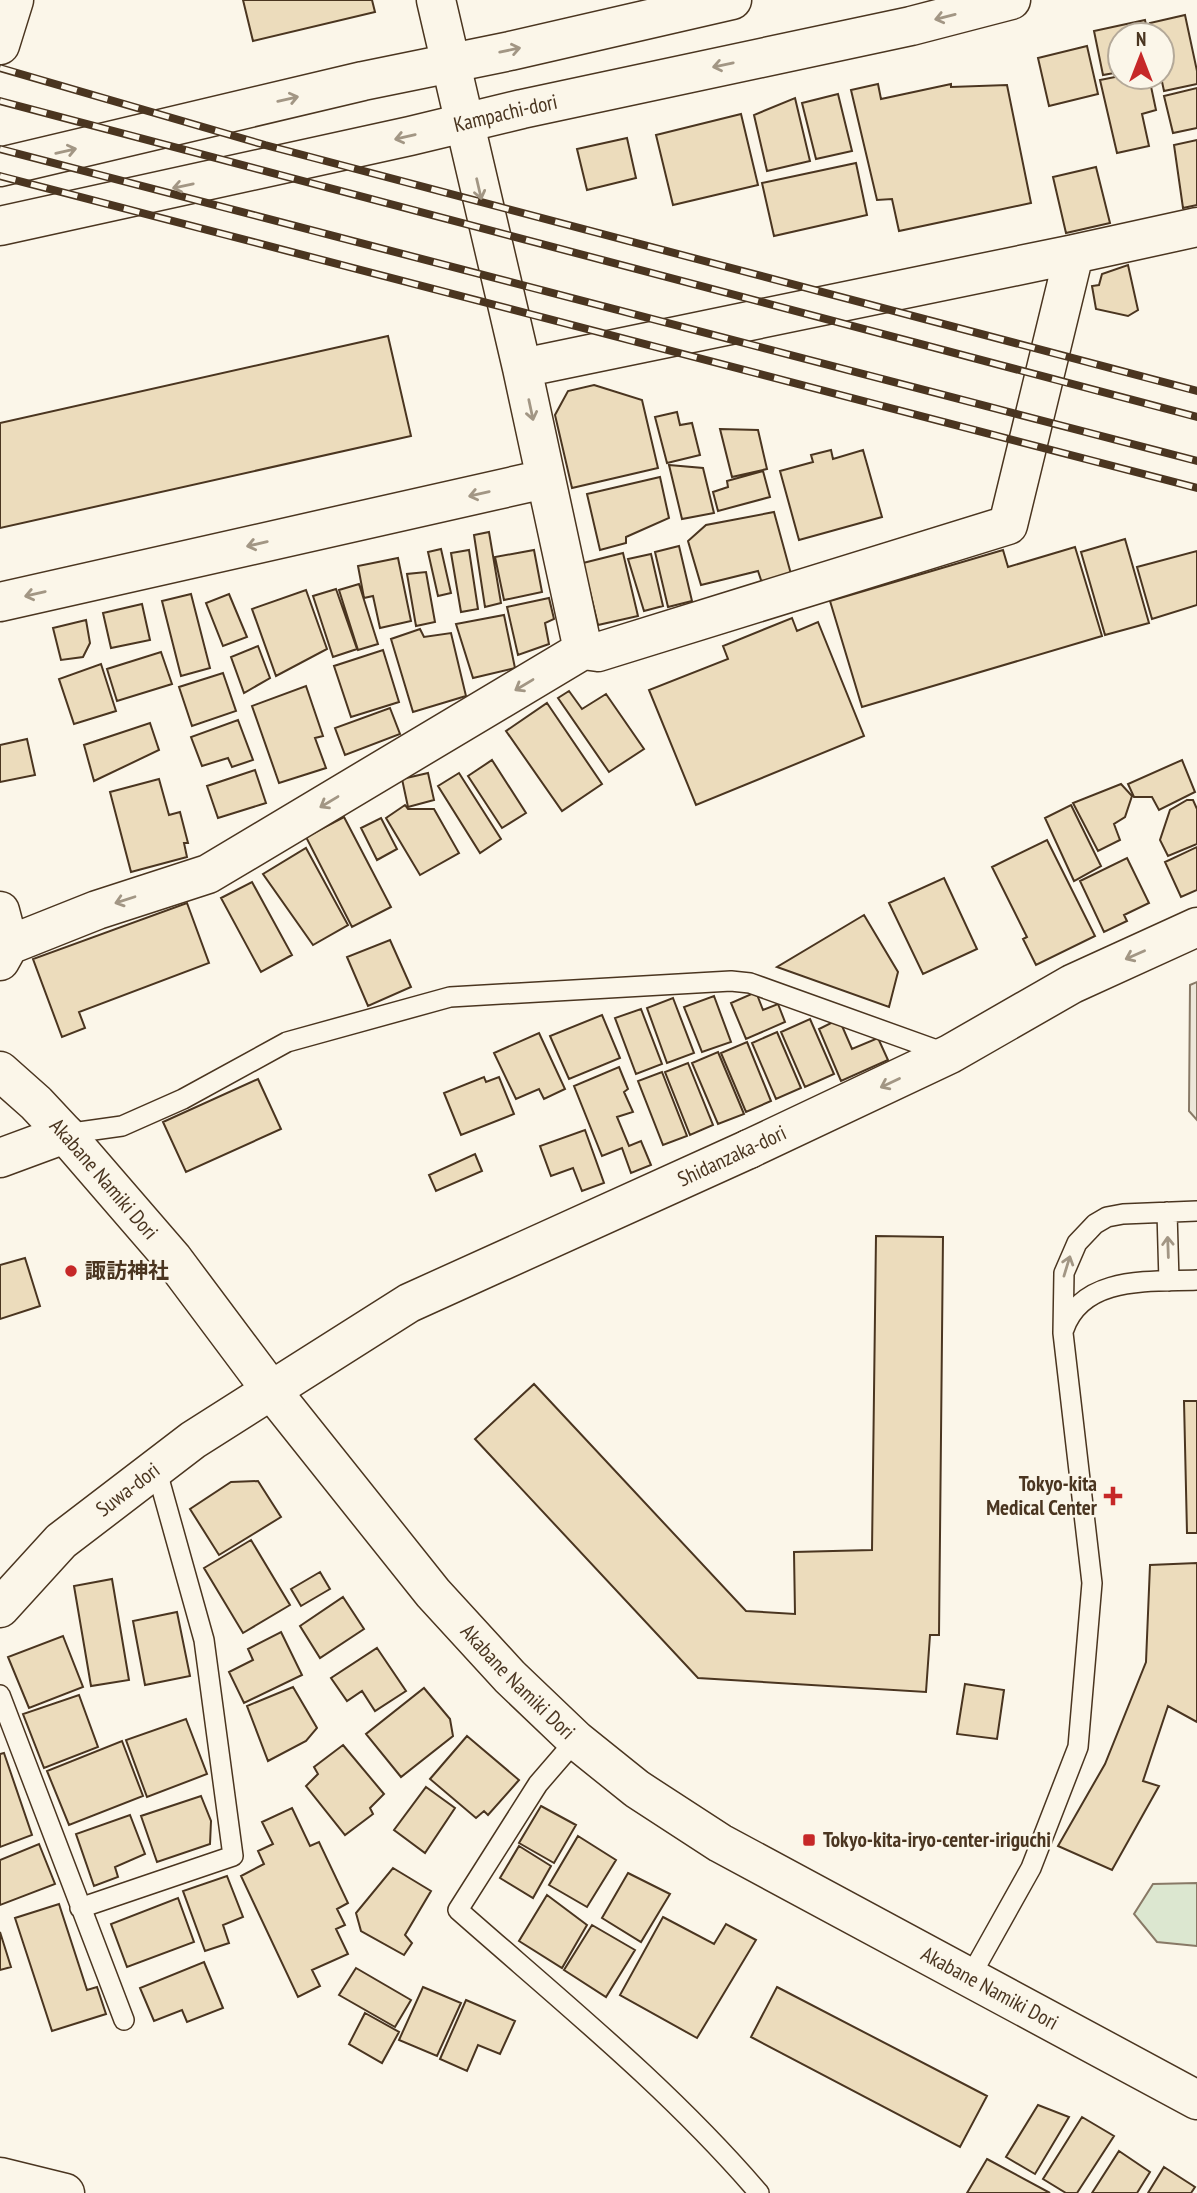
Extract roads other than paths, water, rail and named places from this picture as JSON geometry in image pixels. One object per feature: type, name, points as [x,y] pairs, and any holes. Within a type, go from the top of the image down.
[{"type":"street","points":[[0,45],[14,0]]},
{"type":"street","points":[[436,0],[522,368],[583,650]]},
{"type":"street","points":[[0,167],[451,61],[510,51],[732,0]]},
{"type":"street","name":"Kampachi-dori","points":[[0,226],[911,26],[1011,0]]},
{"type":"street","points":[[522,368],[1197,227]]},
{"type":"street","points":[[3,939],[208,874],[583,650],[598,652],[1008,525],[1074,254]]},
{"type":"street","points":[[0,602],[545,480]]},
{"type":"street","name":"Shidanzaka-dori","points":[[271,1390],[409,1303],[749,1149],[950,1054],[1072,984],[1197,927]]},
{"type":"street","name":"Akabane Namiki Dori","points":[[0,1071],[65,1134],[173,1259],[271,1390],[433,1593],[510,1676],[576,1740],[637,1789],[720,1843],[1197,2100]]},
{"type":"street","points":[[0,1158],[65,1134]]},
{"type":"street","name":"Suwa-dori","points":[[0,1608],[61,1541],[193,1440],[271,1390]]},
{"type":"street","points":[[0,2178],[65,2193]]},
{"type":"lane","points":[[65,1134],[122,1126],[183,1099],[287,1042],[450,997],[731,981],[750,983],[950,1054]]},
{"type":"lane","points":[[970,1977],[1031,1868],[1078,1747],[1092,1583],[1063,1333],[1064,1273],[1077,1243],[1095,1224],[1107,1217],[1123,1213],[1197,1211]]},
{"type":"lane","points":[[1167,1212],[1169,1281]]},
{"type":"lane","points":[[1063,1333],[1067,1320],[1091,1296],[1117,1286],[1197,1280]]},
{"type":"lane","points":[[80,1908],[233,1856],[204,1640],[156,1468]]},
{"type":"lane","points":[[0,1695],[124,2020]]},
{"type":"lane","points":[[576,1740],[538,1784],[458,1910],[640,2070],[734,2164],[759,2193]]},
{"type":"railway","points":[[0,68],[265,145],[1197,391]]},
{"type":"railway","points":[[0,101],[1197,417]]},
{"type":"railway","points":[[0,149],[1197,461]]},
{"type":"railway","points":[[0,176],[1197,488]]},
{"type":"place","name":"諏訪神社","points":[[71,1271]]},
{"type":"place","name":"Tokyo-kita Medical Center","points":[[1113,1496]]},
{"type":"place","name":"Tokyo-kita-iryo-center-iriguchi","points":[[809,1840]]}]
